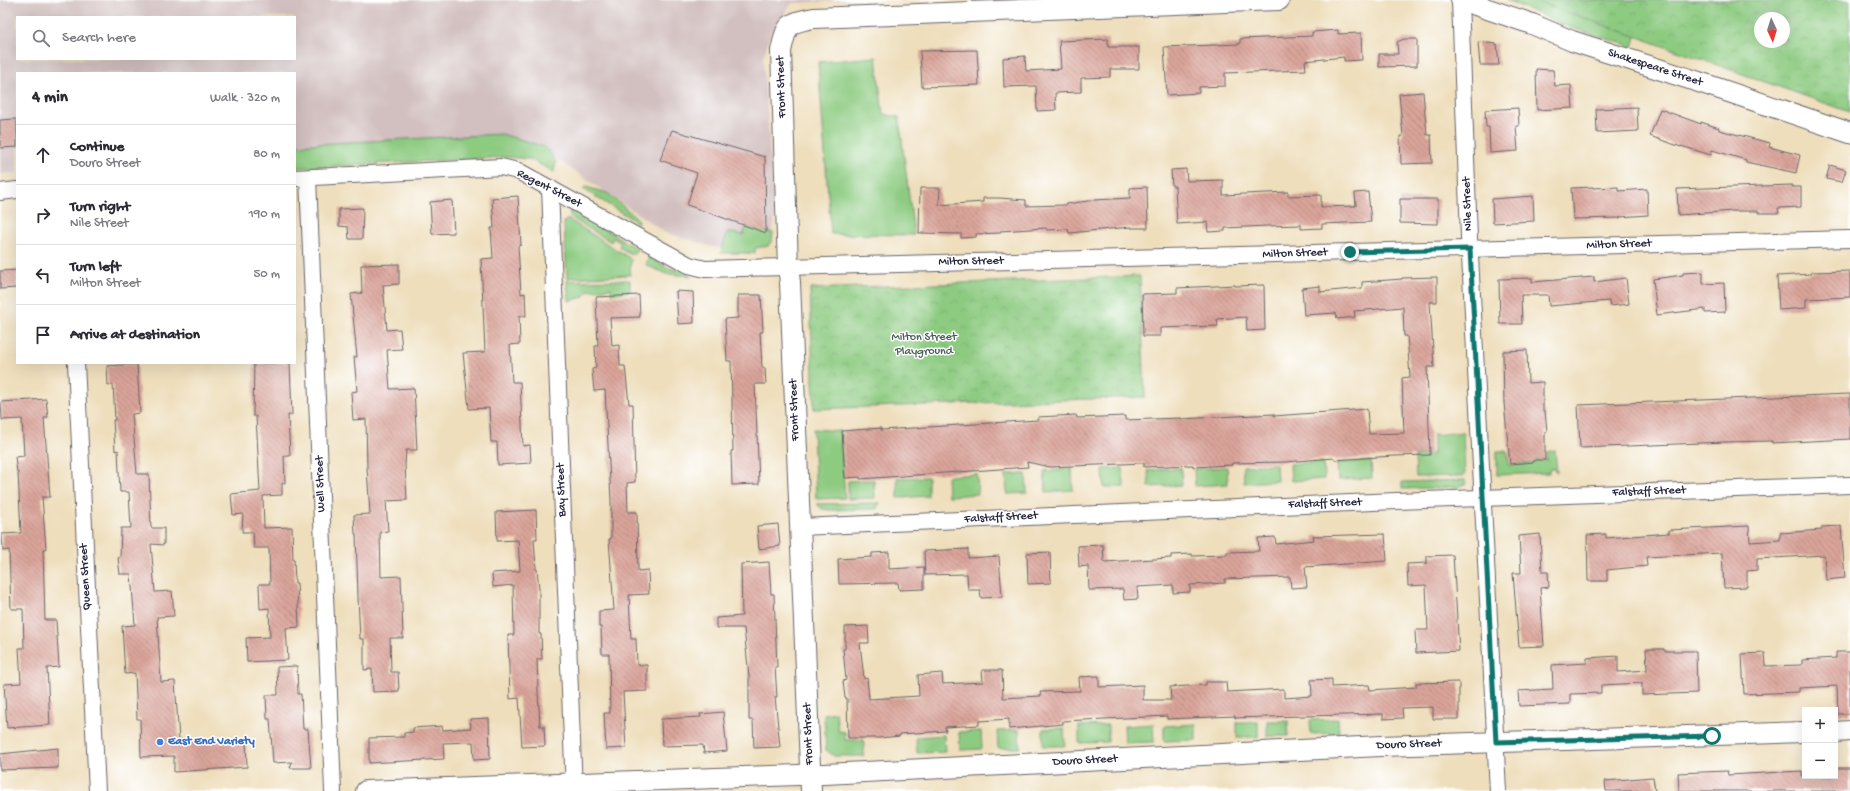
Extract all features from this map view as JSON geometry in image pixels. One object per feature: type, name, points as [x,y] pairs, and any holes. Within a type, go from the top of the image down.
[{"type":"street","name":"Front Street","points":[[811,783],[788,267],[781,51],[785,30],[795,21],[814,18],[1279,0]]},
{"type":"street","name":"Shakespeare Street","points":[[1460,0],[1532,24],[1579,43],[1850,133]]},
{"type":"street","name":"Nile Street","points":[[1460,0],[1470,249],[1498,791]]},
{"type":"street","name":"Regent Street","points":[[301,178],[501,167],[518,171],[689,265],[712,270],[788,267]]},
{"type":"street","name":"Well Street","points":[[301,178],[333,791]]},
{"type":"street","name":"Bay Street","points":[[550,188],[574,787]]},
{"type":"street","points":[[0,192],[16,190]]},
{"type":"street","name":"Milton Street","points":[[788,267],[1850,239]]},
{"type":"street","name":"Queen Street","points":[[76,364],[97,791]]},
{"type":"street","name":"Falstaff Street","points":[[800,526],[1850,485]]},
{"type":"street","points":[[1838,732],[1850,731]]},
{"type":"street","name":"Douro Street","points":[[366,791],[811,783],[1381,746],[1802,732]]},
{"type":"shaded area","points":[[0,0],[859,0],[792,3],[772,31],[763,57],[775,220],[769,242],[717,248],[666,233],[561,162],[532,147],[296,158],[296,72],[16,72],[16,173],[0,174]]},
{"type":"green space","points":[[1507,0],[1647,0],[1633,47],[1566,26]]},
{"type":"green space","points":[[1533,0],[1850,0],[1850,112]]},
{"type":"green space","points":[[876,57],[883,114],[899,117],[914,235],[831,234],[818,62]]},
{"type":"green space","points":[[502,134],[545,147],[556,162],[554,172],[530,159],[506,157],[296,168],[296,145]]},
{"type":"green space","points":[[586,187],[607,193],[637,218],[638,223],[583,189]]},
{"type":"green space","points":[[569,211],[578,212],[637,249],[633,255],[619,247],[621,243],[613,238],[611,242],[575,220],[571,217]]},
{"type":"green space","points":[[568,219],[631,259],[630,275],[567,278],[564,222]]},
{"type":"green space","points":[[746,227],[773,233],[772,240],[768,246],[755,248],[755,253],[721,253],[727,232],[743,235]]},
{"type":"green space","points":[[649,257],[668,268],[685,272],[691,276],[666,274],[646,265]]},
{"type":"green space","name":"Milton Street Playground","points":[[1140,276],[1145,397],[814,409],[810,289]]},
{"type":"green space","points":[[630,280],[630,291],[612,294],[611,288],[587,291],[584,297],[569,301],[567,281]]},
{"type":"green space","points":[[813,429],[840,431],[845,498],[816,499]]},
{"type":"green space","points":[[1463,432],[1465,476],[1416,477],[1415,456],[1433,454],[1433,435]]},
{"type":"green space","points":[[1555,450],[1557,472],[1555,472],[1554,468],[1549,470],[1549,473],[1497,475],[1497,451],[1507,451],[1509,465],[1535,463],[1536,460],[1547,460],[1546,452]]},
{"type":"green space","points":[[1371,461],[1372,478],[1338,480],[1337,463]]},
{"type":"green space","points":[[1323,462],[1324,479],[1291,481],[1290,464]]},
{"type":"green space","points":[[1276,464],[1277,481],[1244,483],[1243,466]]},
{"type":"green space","points":[[1227,467],[1228,484],[1195,486],[1194,469]]},
{"type":"green space","points":[[1123,468],[1124,487],[1104,488],[1103,469]]},
{"type":"green space","points":[[1181,468],[1182,485],[1149,487],[1148,470]]},
{"type":"green space","points":[[1072,469],[1073,490],[1046,492],[1044,471]]},
{"type":"green space","points":[[977,474],[978,494],[948,496],[947,476]]},
{"type":"green space","points":[[1006,474],[1026,474],[1027,493],[1007,494]]},
{"type":"green space","points":[[928,477],[928,496],[898,498],[897,478]]},
{"type":"green space","points":[[874,480],[875,498],[848,499],[848,481]]},
{"type":"green space","points":[[1465,480],[1466,484],[1458,487],[1402,489],[1402,482]]},
{"type":"green space","points":[[880,503],[876,509],[829,510],[822,509],[817,504]]},
{"type":"green space","points":[[836,712],[838,731],[845,732],[845,740],[864,740],[864,756],[834,756],[826,750],[824,714]]},
{"type":"green space","points":[[1338,719],[1339,733],[1311,734],[1310,720]]},
{"type":"green space","points":[[1267,721],[1288,721],[1288,736],[1267,736]]},
{"type":"green space","points":[[1237,722],[1258,722],[1258,737],[1237,737]]},
{"type":"green space","points":[[1153,724],[1154,742],[1125,743],[1124,726]]},
{"type":"green space","points":[[1196,724],[1196,740],[1164,741],[1164,726]]},
{"type":"green space","points":[[1108,725],[1108,742],[1079,743],[1079,726]]},
{"type":"green space","points":[[1064,728],[1065,746],[1043,746],[1043,729]]},
{"type":"green space","points":[[1019,730],[1020,748],[998,748],[997,731]]},
{"type":"green space","points":[[981,731],[982,749],[960,750],[959,732]]},
{"type":"green space","points":[[944,735],[945,752],[917,753],[916,737]]},
{"type":"building","points":[[1338,30],[1338,34],[1361,33],[1362,60],[1344,61],[1344,57],[1305,61],[1306,70],[1225,73],[1225,86],[1199,87],[1199,93],[1167,95],[1164,47],[1240,44],[1240,39],[1312,36],[1312,32]]},
{"type":"building","points":[[1108,39],[1108,47],[1139,47],[1139,69],[1110,69],[1110,77],[1081,78],[1081,92],[1055,93],[1056,110],[1037,111],[1036,86],[1004,87],[1003,58],[1025,56],[1026,71],[1061,69],[1059,41]]},
{"type":"building","points":[[1404,39],[1417,39],[1417,66],[1379,67],[1379,54],[1398,54],[1397,42]]},
{"type":"building","points":[[1478,42],[1497,44],[1499,65],[1480,65]]},
{"type":"building","points":[[977,50],[979,85],[922,87],[920,51]]},
{"type":"building","points":[[1536,69],[1553,70],[1555,86],[1571,85],[1573,108],[1537,110]]},
{"type":"building","points":[[1423,92],[1427,135],[1431,135],[1432,163],[1401,164],[1400,136],[1403,136],[1399,94]]},
{"type":"building","points":[[1637,107],[1638,131],[1597,133],[1596,109]]},
{"type":"building","points":[[1518,108],[1519,126],[1516,126],[1518,151],[1490,153],[1489,127],[1486,127],[1485,110]]},
{"type":"building","points":[[1660,109],[1701,124],[1701,122],[1719,128],[1719,130],[1770,143],[1769,147],[1800,155],[1796,173],[1746,162],[1746,160],[1712,150],[1711,155],[1681,147],[1650,136]]},
{"type":"building","points":[[16,119],[16,147],[0,148],[0,120]]},
{"type":"building","points":[[672,130],[765,157],[766,233],[687,205],[697,173],[660,160]]},
{"type":"building","points":[[1830,165],[1846,170],[1842,182],[1826,179]]},
{"type":"building","points":[[1186,169],[1187,181],[1223,180],[1223,195],[1288,192],[1288,196],[1321,195],[1321,207],[1356,206],[1355,193],[1368,192],[1371,222],[1322,224],[1322,228],[1301,229],[1301,225],[1267,226],[1225,228],[1225,231],[1208,232],[1207,222],[1177,224],[1175,186],[1172,186],[1171,170]]},
{"type":"building","points":[[1792,185],[1792,187],[1801,187],[1801,207],[1778,208],[1779,213],[1733,211],[1678,215],[1677,189]]},
{"type":"building","points":[[1147,187],[1148,228],[1131,227],[1069,233],[1068,229],[1047,230],[1046,228],[1000,231],[1000,233],[976,234],[976,237],[961,238],[961,234],[919,233],[920,188],[940,188],[939,205],[983,202],[983,198],[999,198],[1026,200],[1026,206],[1066,205],[1095,200],[1130,198],[1130,188]]},
{"type":"building","points":[[1618,187],[1618,191],[1647,189],[1648,215],[1620,218],[1573,219],[1571,188]]},
{"type":"building","points":[[518,196],[521,245],[518,246],[521,294],[525,293],[526,316],[519,316],[520,344],[510,345],[512,382],[520,382],[523,446],[530,445],[531,463],[498,465],[497,442],[491,442],[489,408],[469,409],[463,353],[485,352],[481,259],[493,258],[491,228],[494,228],[492,198]]},
{"type":"building","points":[[1533,196],[1534,221],[1493,223],[1492,199]]},
{"type":"building","points":[[1400,199],[1438,199],[1438,224],[1400,223]]},
{"type":"building","points":[[452,200],[454,233],[432,234],[430,202]]},
{"type":"building","points":[[363,208],[362,239],[349,239],[348,227],[339,226],[339,209]]},
{"type":"building","points":[[399,264],[399,284],[383,285],[387,330],[400,329],[402,349],[387,350],[390,389],[414,388],[417,450],[406,450],[405,465],[407,500],[386,501],[388,531],[380,532],[381,577],[401,576],[403,638],[390,638],[391,672],[398,672],[399,691],[373,692],[372,669],[364,670],[364,639],[360,639],[354,515],[370,514],[366,419],[353,420],[351,392],[357,391],[354,357],[357,357],[351,294],[362,293],[361,265]]},
{"type":"building","points":[[16,270],[16,288],[0,289],[0,271]]},
{"type":"building","points":[[1850,271],[1850,297],[1806,299],[1806,308],[1779,310],[1777,276],[1811,274],[1811,272]]},
{"type":"building","points":[[1703,272],[1703,284],[1724,283],[1725,312],[1705,313],[1705,309],[1657,315],[1653,279],[1683,275],[1683,273]]},
{"type":"building","points":[[1437,277],[1437,302],[1430,302],[1434,367],[1427,367],[1430,455],[1232,463],[1232,465],[1193,467],[1193,465],[1144,467],[1144,463],[1050,467],[1027,462],[1028,467],[860,479],[860,477],[845,478],[842,431],[1038,420],[1038,417],[1076,415],[1077,418],[1125,416],[1125,420],[1181,419],[1274,414],[1274,416],[1367,409],[1369,434],[1404,433],[1402,378],[1410,377],[1407,336],[1404,336],[1403,307],[1354,311],[1355,317],[1337,319],[1336,313],[1304,315],[1302,288],[1320,286],[1320,292],[1362,288],[1362,282],[1402,278]]},
{"type":"building","points":[[1594,277],[1594,282],[1626,278],[1629,304],[1610,306],[1609,301],[1549,306],[1548,295],[1521,295],[1522,324],[1500,324],[1499,279],[1532,278],[1532,282]]},
{"type":"building","points":[[1264,285],[1265,330],[1247,331],[1246,317],[1217,319],[1218,326],[1160,328],[1160,336],[1143,336],[1142,294],[1177,293],[1177,288]]},
{"type":"building","points":[[676,291],[693,292],[694,323],[678,324]]},
{"type":"building","points":[[639,295],[640,317],[610,318],[612,346],[619,345],[620,366],[625,366],[629,404],[633,404],[635,482],[627,483],[628,512],[637,512],[638,571],[648,570],[649,594],[629,595],[631,639],[636,639],[637,665],[647,665],[647,691],[623,692],[626,748],[606,749],[604,713],[610,713],[609,654],[602,654],[599,611],[614,610],[609,539],[611,539],[611,500],[605,390],[594,391],[592,369],[596,368],[595,346],[598,346],[596,297]]},
{"type":"building","points":[[738,295],[761,295],[763,332],[760,332],[762,368],[765,368],[766,384],[755,384],[759,484],[732,485],[731,451],[733,451],[731,361],[727,361],[725,319],[738,318]]},
{"type":"building","points":[[1527,350],[1528,383],[1543,382],[1543,411],[1545,411],[1547,431],[1545,432],[1545,460],[1510,464],[1504,403],[1503,351]]},
{"type":"building","points":[[137,364],[140,413],[132,414],[137,474],[149,474],[151,528],[164,528],[164,545],[151,544],[155,592],[172,591],[174,616],[157,617],[161,682],[175,681],[179,740],[219,740],[219,743],[246,741],[247,767],[174,772],[174,756],[141,757],[140,719],[137,719],[135,673],[125,674],[122,626],[135,625],[131,574],[120,574],[118,558],[120,557],[121,528],[131,528],[129,492],[120,492],[118,450],[115,451],[113,384],[108,385],[107,366]]},
{"type":"building","points":[[254,364],[290,364],[292,415],[288,415],[290,456],[284,456],[285,483],[282,483],[282,495],[263,496],[264,528],[292,527],[293,560],[295,583],[297,583],[299,627],[286,628],[288,660],[247,662],[246,638],[270,637],[269,608],[260,609],[259,584],[270,584],[269,548],[254,548],[253,532],[242,532],[243,514],[233,515],[231,494],[260,491],[256,416],[253,416]]},
{"type":"building","points":[[1850,394],[1850,439],[1772,443],[1772,441],[1725,442],[1580,448],[1578,405]]},
{"type":"building","points":[[46,399],[48,417],[44,418],[50,497],[42,497],[46,549],[43,549],[45,620],[56,620],[59,667],[47,668],[50,725],[7,728],[4,684],[21,683],[19,648],[24,648],[23,609],[11,609],[9,550],[3,551],[2,534],[21,533],[18,472],[15,457],[24,456],[22,419],[2,420],[1,402]]},
{"type":"building","points":[[536,510],[537,539],[534,539],[539,589],[539,634],[541,634],[542,659],[537,659],[538,692],[540,726],[544,726],[545,746],[522,747],[519,698],[510,699],[508,635],[514,635],[513,585],[493,587],[492,573],[520,571],[518,540],[497,541],[496,512]]},
{"type":"building","points":[[778,524],[780,546],[759,549],[757,526]]},
{"type":"building","points":[[1749,526],[1750,542],[1780,540],[1780,533],[1822,530],[1822,527],[1841,526],[1845,578],[1826,580],[1824,555],[1757,559],[1757,570],[1747,571],[1747,587],[1724,588],[1722,553],[1646,557],[1647,566],[1607,570],[1607,581],[1588,581],[1587,535],[1606,534],[1606,538],[1669,533],[1669,530]]},
{"type":"building","points":[[1385,534],[1387,561],[1305,567],[1307,587],[1291,588],[1290,577],[1225,579],[1225,583],[1190,585],[1190,592],[1173,593],[1173,585],[1137,587],[1138,599],[1124,600],[1123,589],[1089,590],[1088,566],[1079,567],[1078,546],[1103,545],[1104,562],[1171,558],[1171,555],[1227,555],[1227,552],[1259,551],[1258,538],[1275,537],[1276,544],[1314,540],[1313,536]]},
{"type":"building","points":[[1540,534],[1542,572],[1548,572],[1549,587],[1540,588],[1544,646],[1519,647],[1513,573],[1521,573],[1519,536]]},
{"type":"building","points":[[968,549],[968,558],[999,556],[1002,597],[981,598],[980,590],[968,590],[967,574],[925,575],[924,551]]},
{"type":"building","points":[[889,552],[889,569],[924,567],[924,589],[899,590],[898,583],[839,584],[838,559],[872,557],[872,553]]},
{"type":"building","points":[[1050,552],[1051,583],[1028,584],[1027,553]]},
{"type":"building","points":[[1453,555],[1459,651],[1416,653],[1415,630],[1428,630],[1426,585],[1408,586],[1407,564],[1427,563],[1427,556]]},
{"type":"building","points":[[769,562],[771,594],[774,594],[777,667],[775,667],[777,697],[775,697],[780,747],[754,748],[753,720],[749,720],[749,677],[744,628],[716,628],[716,618],[742,616],[741,564]]},
{"type":"building","points":[[868,626],[869,643],[860,643],[864,679],[867,678],[869,699],[919,696],[918,675],[942,673],[943,684],[983,682],[982,670],[1002,670],[1003,698],[1041,696],[1040,692],[1080,691],[1079,677],[1099,676],[1099,687],[1143,685],[1143,700],[1171,700],[1170,687],[1206,685],[1206,682],[1226,682],[1227,692],[1284,689],[1284,698],[1312,696],[1311,680],[1332,679],[1332,687],[1369,685],[1370,690],[1416,687],[1416,683],[1459,682],[1459,719],[1433,719],[1433,707],[1402,708],[1403,718],[1383,719],[1383,714],[1235,718],[1235,716],[1167,719],[1167,716],[1063,721],[1063,724],[1009,729],[1009,719],[979,721],[979,725],[945,727],[946,731],[900,734],[900,736],[879,738],[848,738],[847,698],[845,698],[843,681],[846,680],[843,649],[845,649],[845,627]]},
{"type":"building","points":[[1646,649],[1664,649],[1664,651],[1696,651],[1697,693],[1642,695],[1642,683],[1601,685],[1601,693],[1570,694],[1570,704],[1519,706],[1518,691],[1553,689],[1552,665],[1587,663],[1587,658],[1618,656],[1618,672],[1647,670]]},
{"type":"building","points":[[1836,652],[1850,652],[1850,714],[1838,714],[1837,686],[1799,688],[1799,692],[1744,694],[1742,654],[1765,653],[1766,666],[1802,665],[1802,660],[1836,658]]},
{"type":"building","points":[[297,666],[298,694],[301,694],[303,729],[308,729],[311,768],[290,768],[292,762],[273,763],[270,719],[267,719],[266,695],[278,695],[277,667]]},
{"type":"building","points":[[723,712],[727,751],[704,753],[703,745],[662,746],[661,719],[701,717],[700,714]]},
{"type":"building","points":[[489,718],[490,759],[474,760],[473,742],[443,743],[444,759],[369,763],[369,738],[404,737],[404,733],[413,732],[413,728],[442,726],[443,730],[471,728],[470,719]]},
{"type":"building","points":[[58,748],[58,768],[0,770],[0,754]]},
{"type":"building","points":[[1838,768],[1850,768],[1850,791],[1679,791],[1678,773],[1727,771],[1728,775],[1802,771],[1802,779],[1838,779]]},
{"type":"building","points":[[1653,777],[1655,791],[1606,791],[1605,781]]},
{"type":"place","name":"East End Variety","points":[[160,742]]},
{"type":"route","points":[[1350,252],[1470,249],[1496,742],[1712,736]]}]
